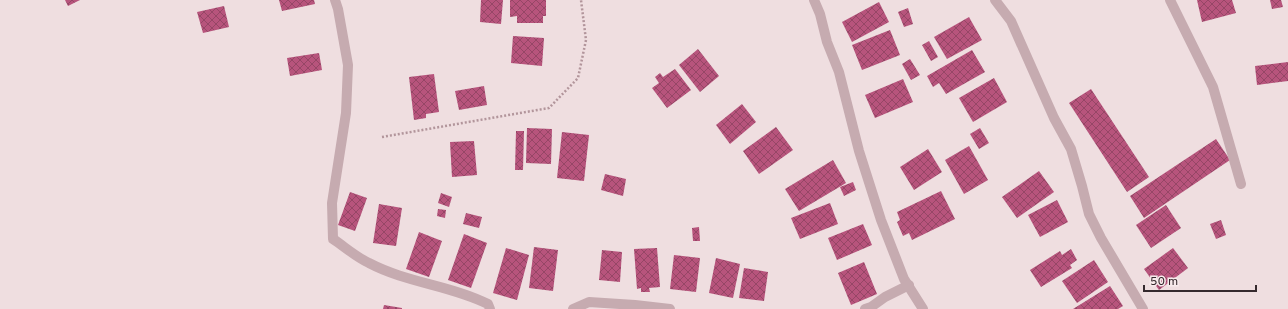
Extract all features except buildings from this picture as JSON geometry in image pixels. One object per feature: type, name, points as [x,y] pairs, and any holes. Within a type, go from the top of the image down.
[{"type":"street","points":[[335,0],[348,65],[346,113],[332,203],[333,239],[369,263],[401,276],[474,297],[488,304],[490,309]]},
{"type":"street","points":[[814,0],[820,14],[827,42],[840,72],[859,151],[881,220],[904,279],[923,309]]},
{"type":"street","points":[[995,0],[1011,21],[1054,118],[1071,149],[1089,214],[1101,238],[1143,309]]},
{"type":"street","points":[[1170,0],[1213,87],[1241,184]]},
{"type":"street","points":[[865,309],[872,307],[885,297],[909,285]]},
{"type":"street","points":[[573,309],[589,302],[670,309]]},
{"type":"path","points":[[382,137],[549,108],[578,78],[586,40],[581,0]]}]
